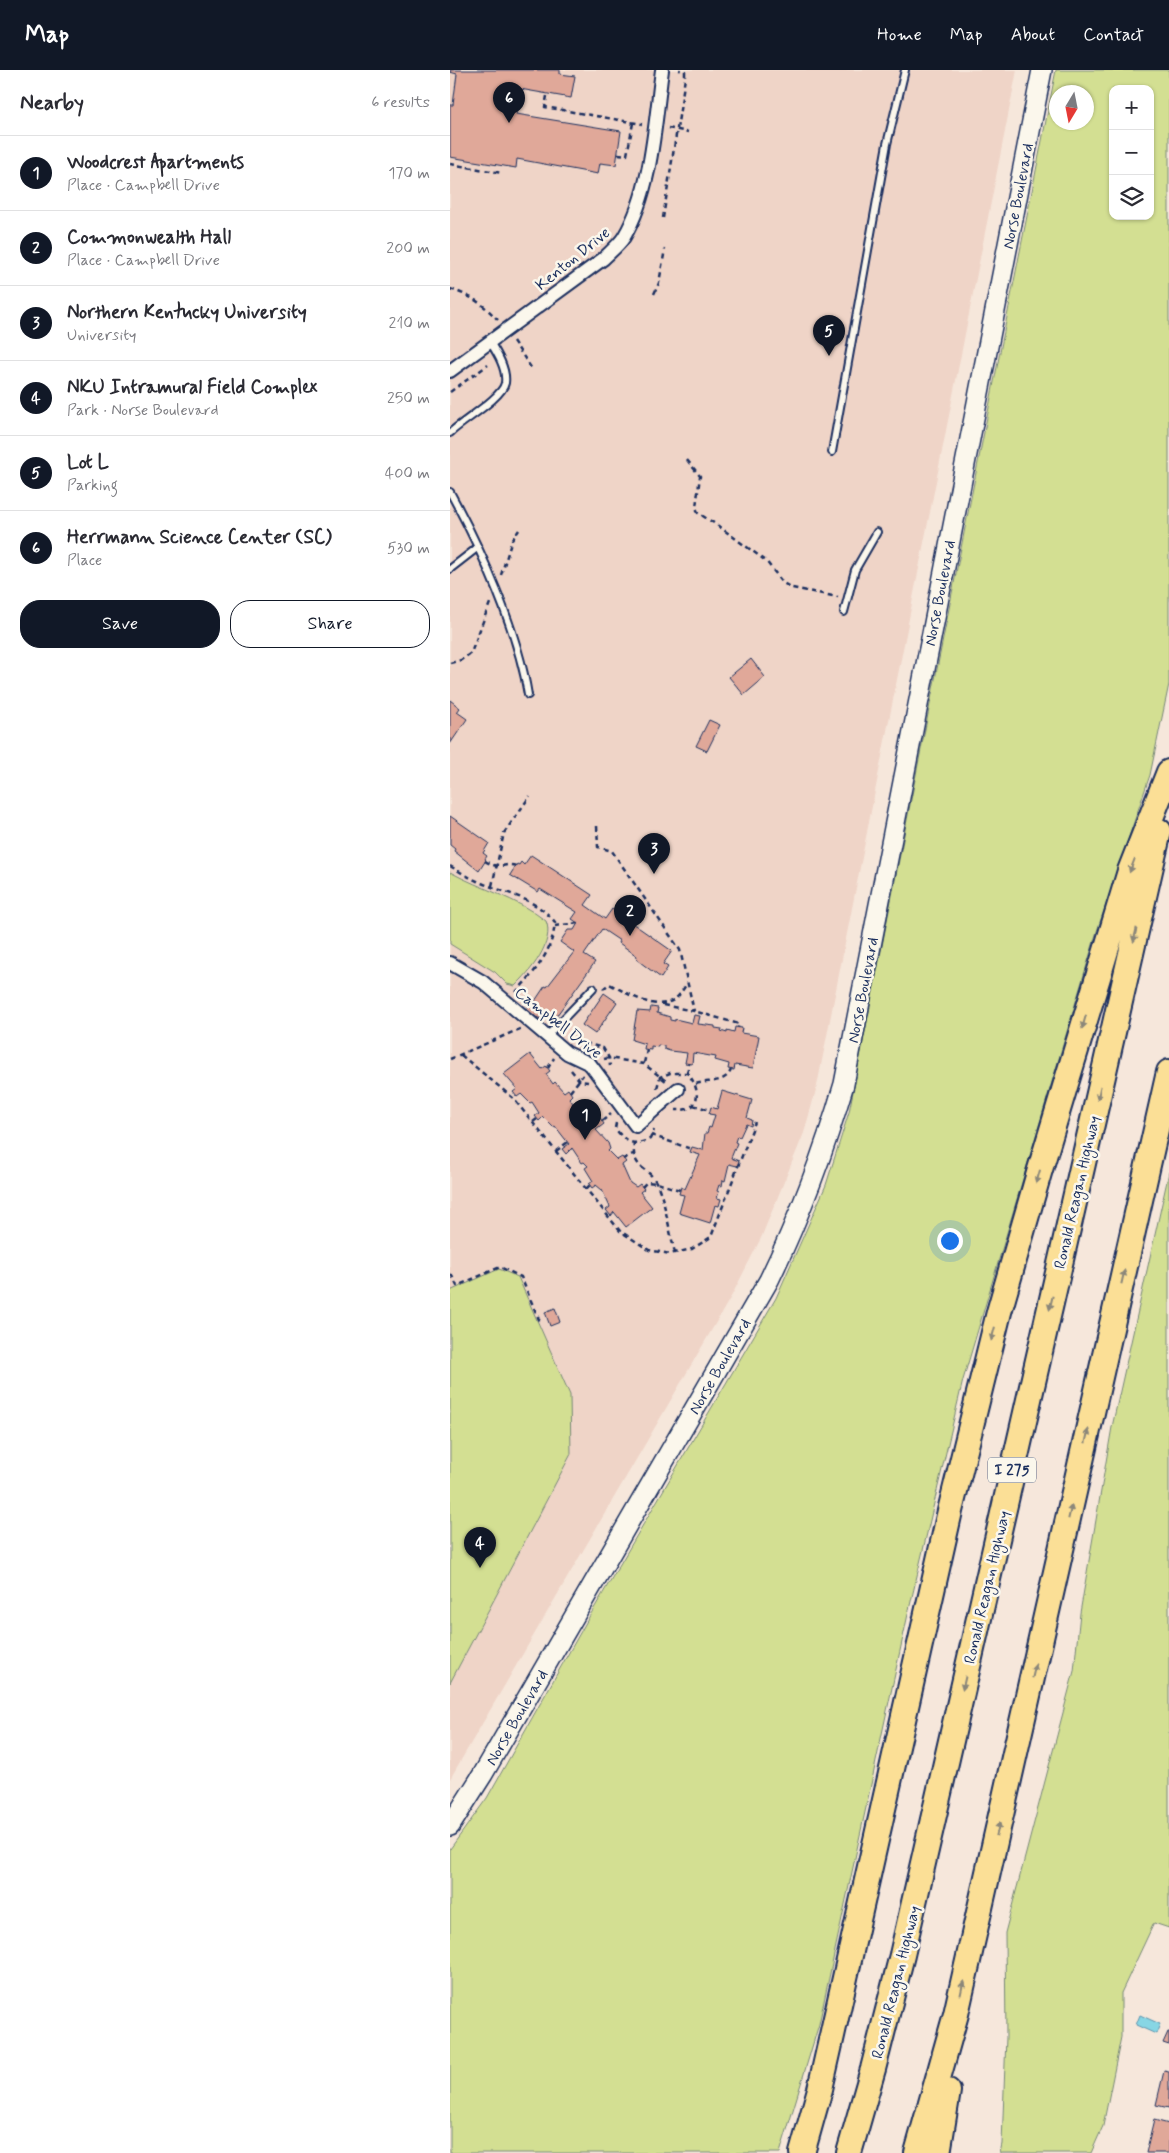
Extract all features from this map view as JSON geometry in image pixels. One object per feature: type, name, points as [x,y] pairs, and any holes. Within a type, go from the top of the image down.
[{"type":"highway","points":[[802,2153],[824,2071],[950,1511],[999,1312],[1130,871],[1169,772]]},
{"type":"highway","name":"Ronald Reagan Highway","points":[[849,2153],[902,1956],[1169,785]]},
{"type":"highway","points":[[917,2153],[956,2014],[1169,1072]]},
{"type":"highway","points":[[938,2153],[946,2105],[956,2014]]},
{"type":"street","name":"Kenton Drive","points":[[450,371],[603,259],[623,239],[636,213],[646,178],[662,70]]},
{"type":"street","name":"Norse Boulevard","points":[[450,1826],[483,1774],[769,1280],[792,1231],[819,1165],[844,1084],[1042,70]]},
{"type":"street","name":"Campbell Drive","points":[[450,963],[483,982],[567,1053],[590,1064],[636,1126]]},
{"type":"street","points":[[636,1126],[678,1089]]},
{"type":"lane","points":[[832,452],[887,144],[906,70]]},
{"type":"lane","points":[[450,433],[497,396],[505,384],[504,372],[490,342]]},
{"type":"lane","points":[[450,492],[495,589],[525,675],[528,695]]},
{"type":"lane","points":[[844,612],[855,570],[876,532]]},
{"type":"lane","points":[[450,569],[477,548]]},
{"type":"lane","points":[[547,1036],[593,988]]},
{"type":"path","points":[[663,218],[685,78],[685,71],[679,70]]},
{"type":"path","points":[[547,96],[546,107],[644,125]]},
{"type":"path","points":[[618,154],[627,155],[633,123]]},
{"type":"path","points":[[663,128],[688,132]]},
{"type":"path","points":[[450,164],[502,173]]},
{"type":"path","points":[[654,294],[659,283],[665,248]]},
{"type":"path","points":[[450,289],[484,305],[500,323]]},
{"type":"path","points":[[511,338],[532,369]]},
{"type":"path","points":[[450,392],[488,364]]},
{"type":"path","points":[[687,460],[700,476],[696,507],[698,513],[766,561],[783,583],[792,588],[847,600]]},
{"type":"path","points":[[492,886],[504,833],[530,796]]},
{"type":"path","points":[[597,826],[598,847],[612,851],[680,950],[694,1011]]},
{"type":"path","points":[[485,861],[497,867],[512,864],[516,866]]},
{"type":"path","points":[[450,866],[478,881],[507,890],[549,914],[555,922],[554,935],[539,968],[506,1002]]},
{"type":"path","points":[[555,926],[578,923]]},
{"type":"path","points":[[593,988],[603,989],[609,984],[655,1006],[677,998],[687,983]]},
{"type":"path","points":[[662,1005],[694,1011],[739,1024],[738,1028]]},
{"type":"path","points":[[450,1059],[533,1024]]},
{"type":"path","points":[[644,1064],[646,1050]]},
{"type":"path","points":[[461,1055],[514,1097],[620,1231],[649,1250],[675,1253],[692,1249],[711,1237],[755,1122]]},
{"type":"path","points":[[570,1092],[579,1083],[590,1064],[609,1058],[644,1064],[678,1089]]},
{"type":"path","points":[[687,1074],[689,1064]]},
{"type":"path","points":[[696,1084],[722,1080],[729,1076],[731,1070]]},
{"type":"path","points":[[693,1105],[710,1110]]},
{"type":"path","points":[[602,1121],[616,1110]]},
{"type":"path","points":[[533,1122],[537,1119]]},
{"type":"path","points":[[636,1126],[633,1154],[640,1167],[657,1183],[675,1253]]},
{"type":"path","points":[[651,1135],[691,1150]]},
{"type":"path","points":[[556,1152],[568,1142]]},
{"type":"path","points":[[624,1159],[633,1154]]},
{"type":"path","points":[[642,1187],[647,1182],[680,1190]]},
{"type":"path","points":[[586,1189],[590,1185]]},
{"type":"path","points":[[451,1274],[457,1286],[500,1268],[521,1277],[540,1322]]},
{"type":"shaded area","points":[[450,70],[1017,70],[817,1086],[804,1133],[761,1238],[732,1295],[450,1779]]},
{"type":"green space","points":[[1056,70],[1169,70],[1169,684],[1150,775],[1097,931],[963,1380],[908,1614],[819,2024],[780,2153],[450,2153],[450,1849],[487,1798],[589,1617],[776,1298],[826,1185],[849,1112],[1049,105],[1049,130],[1094,130],[1094,85],[1053,85]]},
{"type":"green space","points":[[450,872],[523,906],[546,921],[548,929],[547,938],[540,956],[515,986],[507,984],[495,972],[450,944]]},
{"type":"green space","points":[[1169,1172],[1169,1928],[1154,1923],[1121,1993],[1121,2037],[1103,2126],[1091,2153],[1000,2153],[1002,2144],[1006,2037],[1005,1933],[1074,1671],[1080,1613],[1112,1427]]},
{"type":"green space","points":[[499,1269],[518,1277],[570,1395],[571,1454],[450,1683],[450,1291]]},
{"type":"water","points":[[1140,2015],[1160,2024],[1156,2034],[1136,2025]]},
{"type":"building","points":[[450,70],[560,70],[560,74],[575,76],[571,98],[520,89],[516,114],[621,131],[616,165],[600,163],[598,174],[517,159],[516,168],[450,157],[450,105],[453,105],[457,74],[450,72]]},
{"type":"building","points":[[751,659],[765,677],[744,695],[729,677]]},
{"type":"building","points":[[450,700],[460,708],[457,712],[467,719],[450,744]]},
{"type":"building","points":[[709,720],[720,725],[707,751],[696,746]]},
{"type":"building","points":[[450,816],[489,843],[483,853],[487,856],[486,860],[479,871],[454,851],[455,849],[450,845]]},
{"type":"building","points":[[531,855],[592,895],[585,905],[605,919],[612,909],[672,951],[663,964],[668,967],[661,978],[636,959],[637,956],[619,943],[620,941],[602,929],[584,955],[595,962],[552,1022],[543,1015],[540,1019],[537,1017],[536,1019],[525,1011],[529,1005],[531,1007],[545,986],[547,987],[574,952],[560,942],[568,930],[574,930],[578,923],[572,919],[577,912],[540,889],[538,892],[510,875],[517,864],[519,865],[521,862],[524,865]]},
{"type":"building","points":[[604,993],[617,1002],[595,1034],[582,1025]]},
{"type":"building","points":[[651,1007],[658,1008],[657,1013],[670,1017],[670,1020],[675,1021],[675,1019],[692,1023],[694,1015],[700,1016],[698,1024],[715,1026],[715,1028],[722,1029],[721,1031],[727,1033],[727,1030],[734,1032],[735,1027],[742,1028],[741,1033],[759,1036],[753,1068],[735,1065],[734,1070],[728,1069],[729,1064],[715,1060],[716,1057],[693,1053],[692,1064],[685,1063],[687,1053],[670,1051],[664,1049],[664,1046],[658,1045],[658,1047],[651,1046],[651,1050],[644,1049],[645,1044],[632,1040],[637,1011],[650,1012]]},
{"type":"building","points":[[530,1054],[542,1069],[546,1066],[550,1071],[546,1074],[553,1084],[555,1082],[564,1092],[568,1089],[572,1095],[569,1098],[572,1104],[575,1108],[577,1106],[581,1112],[583,1111],[592,1125],[600,1118],[604,1124],[596,1130],[608,1143],[610,1149],[608,1151],[617,1160],[622,1157],[626,1162],[622,1165],[630,1183],[636,1187],[640,1184],[644,1189],[640,1192],[652,1207],[626,1227],[614,1212],[611,1216],[606,1210],[610,1207],[602,1190],[596,1185],[592,1188],[589,1184],[593,1181],[585,1168],[588,1166],[584,1162],[582,1163],[572,1148],[566,1154],[562,1149],[569,1144],[555,1126],[553,1127],[543,1117],[539,1121],[535,1116],[539,1113],[532,1102],[530,1103],[521,1094],[517,1097],[513,1092],[517,1089],[504,1074]]},
{"type":"building","points":[[722,1091],[752,1100],[747,1118],[752,1120],[751,1126],[746,1124],[740,1137],[737,1136],[735,1142],[737,1143],[731,1158],[739,1161],[737,1166],[729,1164],[725,1181],[723,1180],[722,1186],[719,1185],[717,1198],[721,1199],[719,1206],[715,1205],[710,1223],[679,1213],[684,1195],[679,1194],[681,1187],[685,1189],[700,1155],[690,1152],[692,1147],[703,1150],[705,1133],[707,1133],[709,1127],[711,1128],[715,1115],[709,1114],[711,1107],[717,1109]]},
{"type":"building","points":[[555,1308],[560,1322],[550,1326],[545,1312]]},
{"type":"building","points":[[1169,2032],[1169,2045],[1163,2043]]},
{"type":"building","points":[[1164,2071],[1169,2072],[1169,2108],[1156,2105]]},
{"type":"building","points":[[1154,2120],[1169,2124],[1169,2153],[1146,2153]]},
{"type":"place","name":"Herrmann Science Center (SC)","points":[[509,123]]},
{"type":"place","name":"Lot L","points":[[829,356]]},
{"type":"place","name":"Northern Kentucky University","points":[[654,874]]},
{"type":"place","name":"Commonwealth Hall","points":[[630,936]]},
{"type":"place","name":"Woodcrest Apartments","points":[[585,1140]]},
{"type":"place","name":"NKU Intramural Field Complex","points":[[480,1568]]}]
